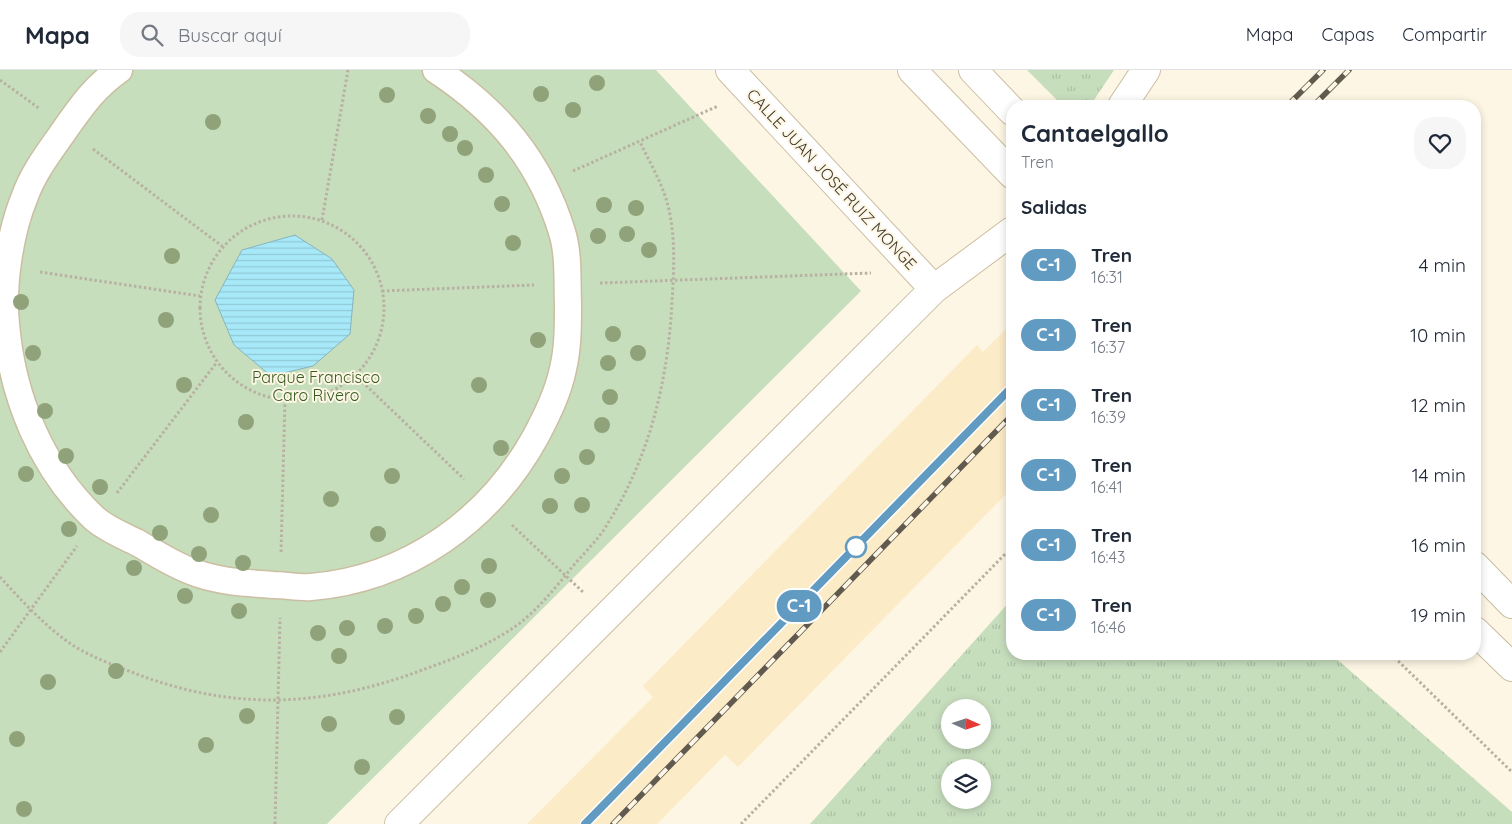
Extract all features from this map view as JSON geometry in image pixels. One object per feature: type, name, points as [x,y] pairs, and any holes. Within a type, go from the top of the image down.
[{"type":"street","points":[[120,70],[98,84],[42,161],[24,197],[8,267],[4,302],[9,358],[25,415],[49,462],[76,498],[97,520],[193,572],[217,580],[308,587],[368,576],[420,555],[442,543],[465,524],[507,481],[525,455],[554,399],[563,371],[568,331],[568,284],[563,235],[543,184],[510,133],[491,111],[470,93],[436,70]]},
{"type":"street","name":"CALLE JUAN JOSÉ RUIZ MONGE","points":[[730,70],[934,289]]},
{"type":"street","points":[[912,70],[1006,168]]},
{"type":"street","points":[[973,70],[1006,105]]},
{"type":"street","points":[[1126,100],[1146,70]]},
{"type":"street","points":[[400,824],[934,289],[1006,236]]},
{"type":"street","points":[[1481,572],[1512,604]]},
{"type":"street","points":[[1481,637],[1512,667]]},
{"type":"path","points":[[322,220],[348,70]]},
{"type":"path","points":[[0,80],[222,246]]},
{"type":"path","points":[[543,184],[751,92]]},
{"type":"path","points":[[0,577],[30,608],[68,642],[101,660],[175,687],[228,699],[304,699],[363,690],[402,678],[467,653],[520,622],[566,576],[607,525],[619,505],[645,448],[656,415],[669,352],[674,259],[667,202],[640,142]]},
{"type":"path","points":[[280,216],[307,216],[322,220],[344,232],[361,248],[375,268],[382,291],[383,313],[379,336],[370,357],[355,375],[334,390],[310,398],[285,400],[258,395],[235,382],[217,362],[203,334],[200,296],[211,262],[222,246],[246,227],[280,216]]},
{"type":"path","points":[[382,291],[877,272],[897,249]]},
{"type":"path","points":[[8,267],[200,296]]},
{"type":"path","points":[[741,824],[1006,553]]},
{"type":"path","points":[[1397,660],[1512,772]]},
{"type":"shaded area","points":[[1006,329],[1006,494],[738,767],[725,755],[657,824],[527,824],[653,697],[643,686],[977,345],[983,352]]},
{"type":"green space","name":"Parque Francisco Caro Rivero","points":[[0,70],[656,70],[861,291],[327,824],[0,824]]},
{"type":"green space","points":[[1027,70],[1114,70],[1094,100],[1057,100]]},
{"type":"green space","points":[[1006,606],[1006,660],[1338,660],[1512,812],[1512,824],[810,824]]},
{"type":"water","points":[[295,235],[332,259],[354,290],[350,334],[313,366],[271,376],[234,345],[215,300],[242,250]]},
{"type":"railway","points":[[1293,100],[1323,70]]},
{"type":"railway","points":[[1319,100],[1349,70]]},
{"type":"railway","points":[[585,824],[1006,393]]},
{"type":"railway","points":[[613,824],[1006,421]]},
{"type":"train","name":"C-1","points":[[585,824],[1006,393]]}]
